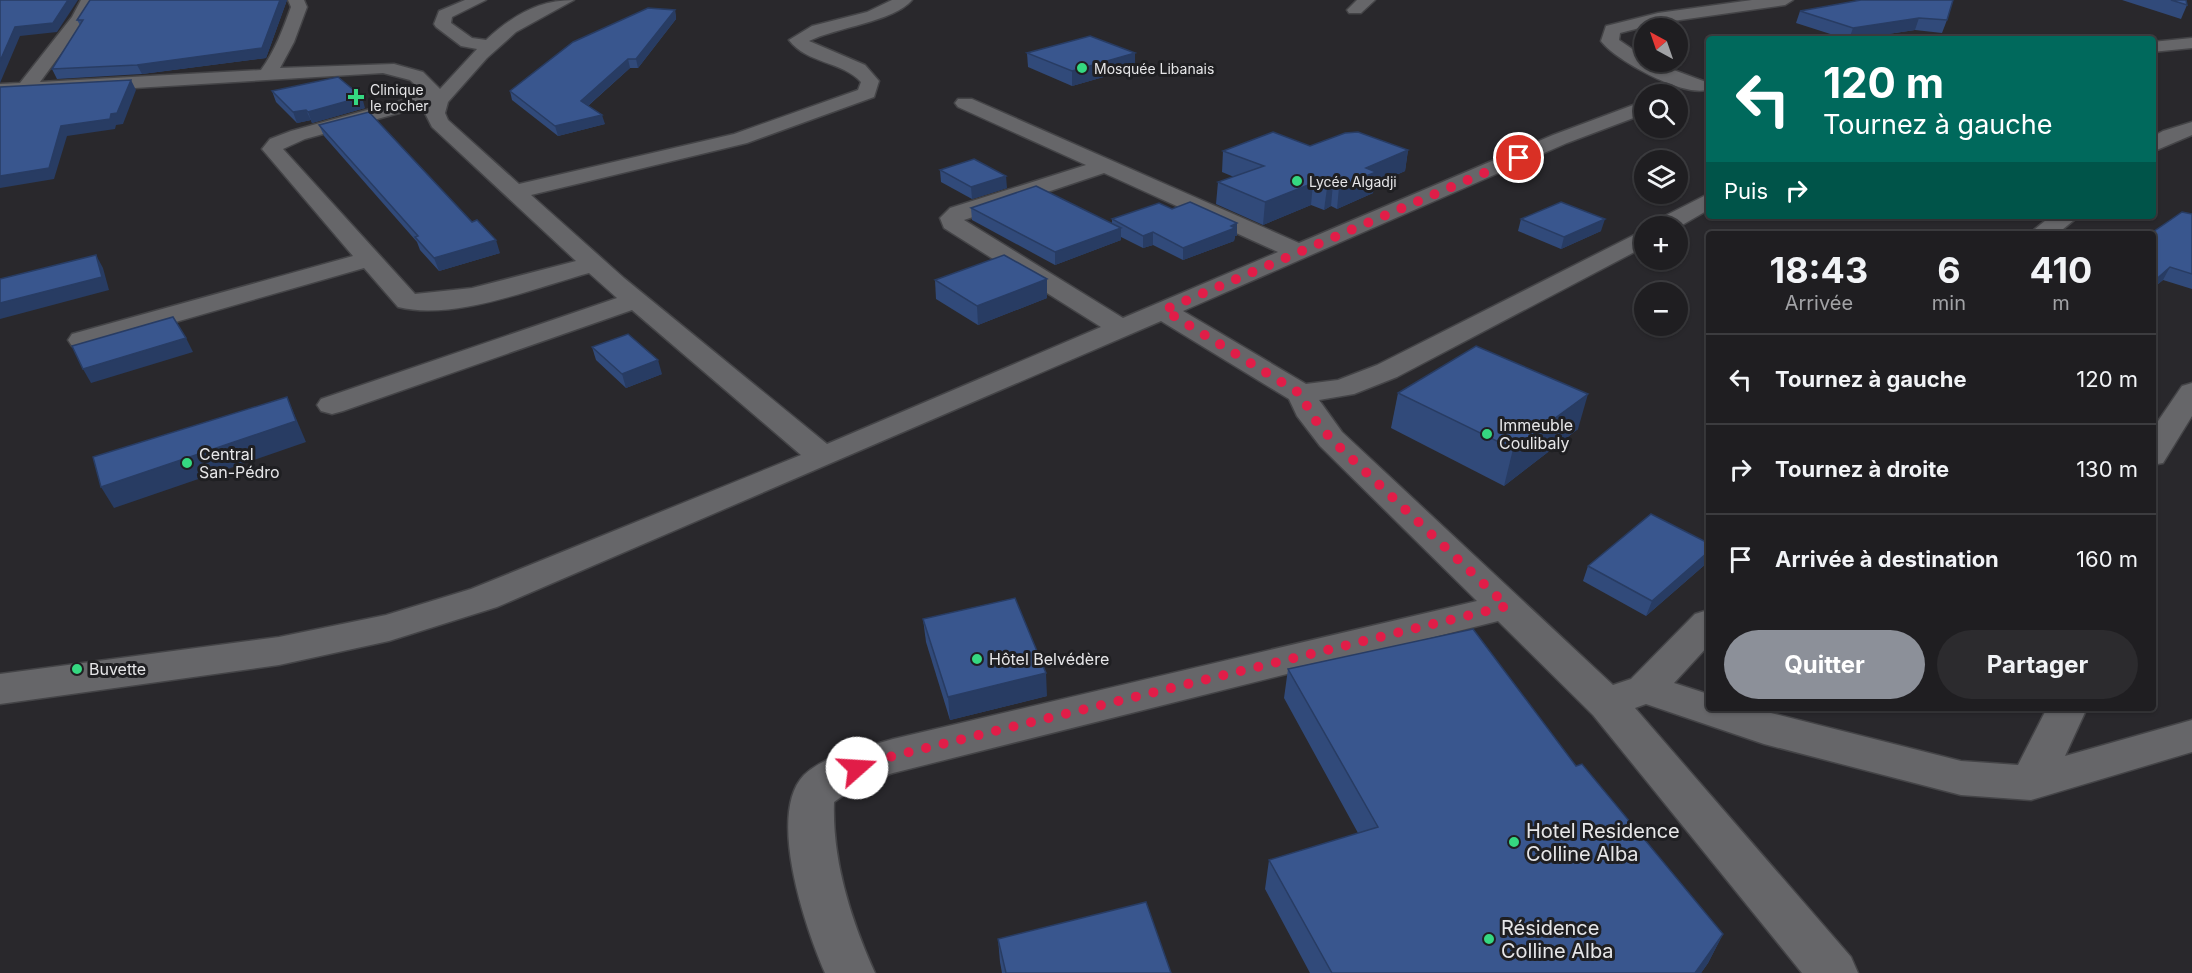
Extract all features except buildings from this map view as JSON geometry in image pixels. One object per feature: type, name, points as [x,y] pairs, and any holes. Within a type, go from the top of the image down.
[{"type":"street","points":[[26,88],[79,18],[89,0]]},
{"type":"street","points":[[266,75],[275,64],[289,36],[299,7],[296,0]]},
{"type":"street","points":[[478,0],[445,14],[442,24],[467,42],[489,46]]},
{"type":"street","points":[[566,0],[529,14],[489,46],[438,99],[298,135],[277,143],[272,149],[407,301],[423,304],[450,300],[594,264]]},
{"type":"street","points":[[515,192],[740,139],[867,93],[870,81],[860,69],[806,48],[798,40],[818,30],[873,15],[904,0]]},
{"type":"street","points":[[1704,86],[1665,75],[1624,54],[1610,41],[1611,30],[1658,18],[1785,0]]},
{"type":"street","points":[[2156,47],[2192,43]]},
{"type":"street","points":[[0,90],[400,69],[412,72],[421,78],[438,99]]},
{"type":"street","points":[[1688,91],[1704,86]]},
{"type":"street","points":[[438,99],[435,113],[439,123],[594,264],[823,457]]},
{"type":"street","points":[[965,103],[1301,253]]},
{"type":"street","points":[[0,689],[279,651],[389,628],[484,598],[823,457],[1301,253],[1560,139],[1634,111]]},
{"type":"street","points":[[2156,144],[2170,135],[2192,128]]},
{"type":"street","points":[[1105,166],[958,213],[952,218],[952,223],[1123,328]]},
{"type":"street","points":[[1681,216],[1706,202]]},
{"type":"street","points":[[2045,231],[2063,219]]},
{"type":"street","points":[[1301,394],[1344,388],[1387,371],[1634,242]]},
{"type":"street","points":[[82,340],[369,259]]},
{"type":"street","points":[[332,405],[636,300]]},
{"type":"street","points":[[1164,310],[1301,394],[1312,416],[1331,439],[1507,606],[1626,696],[1833,973]]},
{"type":"street","points":[[2156,450],[2192,392]]},
{"type":"street","points":[[850,973],[842,959],[818,878],[810,811],[817,790],[839,774],[893,756],[1507,606]]},
{"type":"street","points":[[1626,696],[1706,624]]},
{"type":"street","points":[[1626,696],[1961,778],[2031,783],[2192,736]]},
{"type":"street","points":[[2031,783],[2066,711]]},
{"type":"place","name":"Mosquée Libanais","points":[[1082,68]]},
{"type":"place","name":"Clinique le rocher","points":[[356,97]]},
{"type":"place","name":"Lycée Algadji","points":[[1297,181]]},
{"type":"place","name":"Immeuble Coulibaly","points":[[1487,434]]},
{"type":"place","name":"Central San-Pédro","points":[[187,463]]},
{"type":"place","name":"Hôtel Belvédère","points":[[977,659]]},
{"type":"place","name":"Buvette","points":[[77,669]]},
{"type":"place","name":"Hotel Residence Colline Alba","points":[[1514,842]]},
{"type":"place","name":"Résidence Colline Alba","points":[[1489,939]]},
{"type":"route","points":[[857,768],[893,756],[1507,606],[1331,439],[1312,416],[1301,394],[1164,310],[1519,158]]}]
